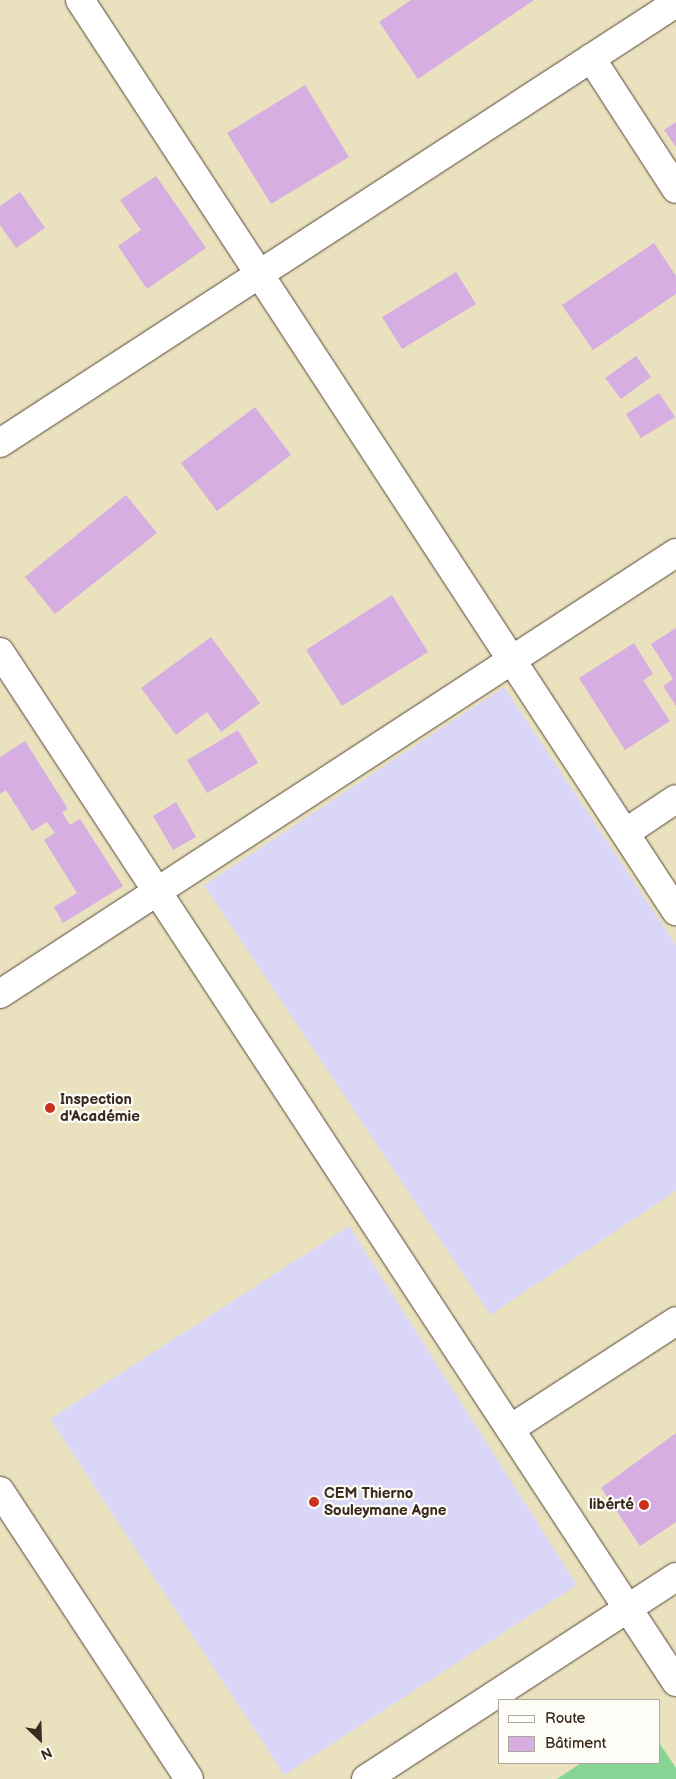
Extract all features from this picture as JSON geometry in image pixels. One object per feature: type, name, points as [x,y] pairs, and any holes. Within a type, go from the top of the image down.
[{"type":"street","points":[[80,0],[676,911]]},
{"type":"street","points":[[0,443],[676,3]]},
{"type":"street","points":[[591,58],[676,188]]},
{"type":"street","points":[[0,994],[676,553]]},
{"type":"street","points":[[0,652],[676,1682]]},
{"type":"street","points":[[625,833],[676,800]]},
{"type":"street","points":[[510,1429],[676,1321]]},
{"type":"street","points":[[0,1491],[189,1779]]},
{"type":"street","points":[[366,1779],[676,1577]]},
{"type":"shaded area","points":[[504,687],[676,945],[676,1191],[490,1315],[204,885]]},
{"type":"shaded area","name":"CEM Thierno Souleymane Agne","points":[[349,1226],[577,1585],[284,1775],[50,1419]]},
{"type":"green space","points":[[661,1746],[676,1768],[676,1779],[557,1779],[580,1764],[661,1764]]},
{"type":"building","points":[[411,0],[534,0],[418,79],[379,22]]},
{"type":"building","points":[[305,85],[349,157],[271,204],[227,133]]},
{"type":"building","points":[[676,122],[676,147],[664,130]]},
{"type":"building","points":[[156,176],[206,248],[147,289],[118,246],[141,230],[120,200]]},
{"type":"building","points":[[20,192],[45,228],[16,248],[0,225],[0,206]]},
{"type":"building","points":[[654,243],[676,276],[676,294],[593,350],[562,305]]},
{"type":"building","points":[[456,272],[476,304],[402,349],[382,317]]},
{"type":"building","points":[[636,356],[651,377],[621,399],[605,378]]},
{"type":"building","points":[[659,393],[675,417],[641,438],[626,414]]},
{"type":"building","points":[[255,407],[291,455],[217,511],[181,463]]},
{"type":"building","points":[[126,495],[157,533],[55,614],[25,577]]},
{"type":"building","points":[[392,595],[428,652],[342,706],[306,650]]},
{"type":"building","points":[[676,628],[676,706],[663,686],[673,679],[651,644]]},
{"type":"building","points":[[211,637],[260,703],[221,732],[207,712],[176,735],[141,688]]},
{"type":"building","points":[[634,643],[653,674],[643,680],[670,721],[625,750],[579,678]]},
{"type":"building","points":[[238,730],[258,763],[207,793],[187,760]]},
{"type":"building","points":[[25,741],[68,809],[62,812],[70,825],[80,819],[123,886],[63,923],[54,907],[77,893],[44,840],[55,833],[47,822],[32,831],[6,790],[0,794],[0,757]]},
{"type":"building","points":[[176,802],[196,837],[173,850],[153,816]]},
{"type":"building","name":"libérté","points":[[676,1433],[676,1522],[640,1546],[601,1488]]},
{"type":"place","name":"Inspection d'Académie","points":[[50,1108]]},
{"type":"place","name":"CEM Thierno Souleymane Agne","points":[[314,1502]]},
{"type":"place","name":"libérté","points":[[644,1505]]}]
